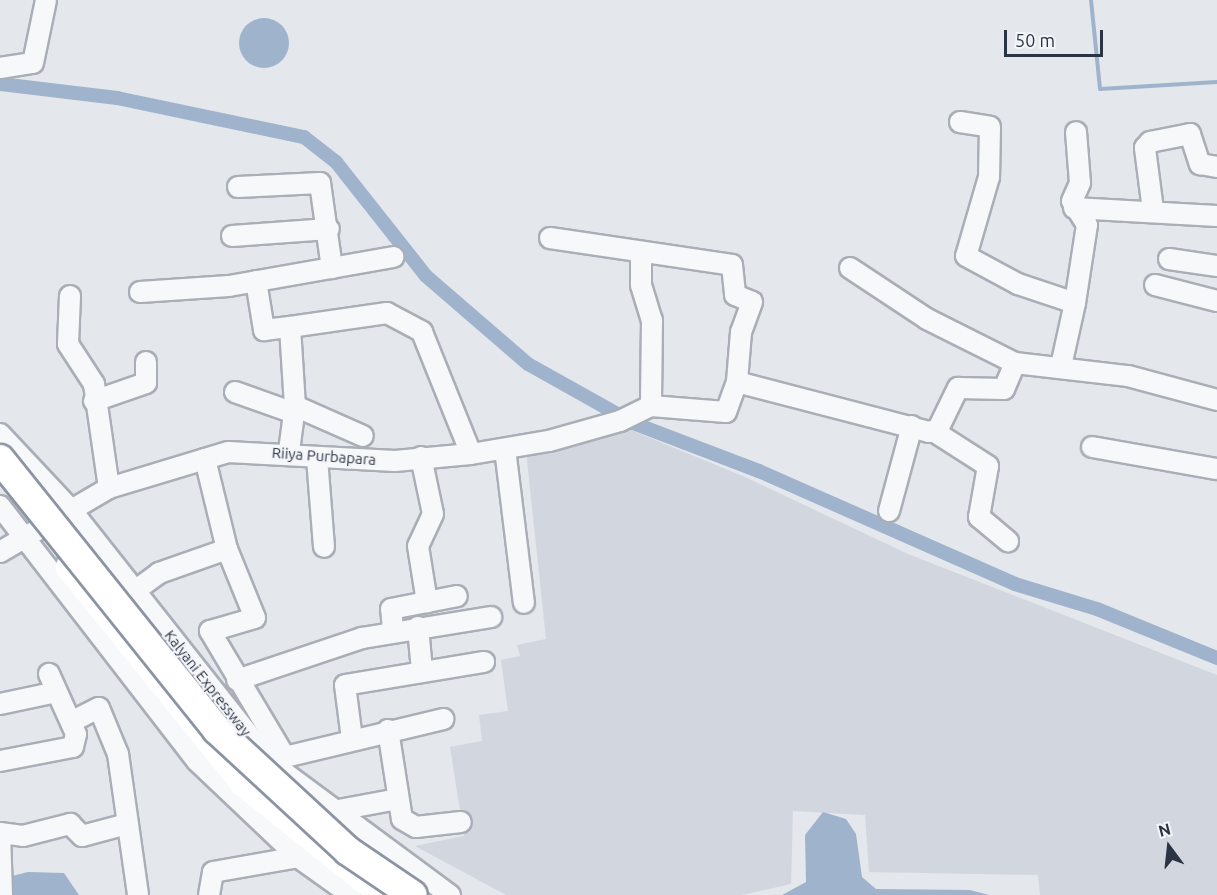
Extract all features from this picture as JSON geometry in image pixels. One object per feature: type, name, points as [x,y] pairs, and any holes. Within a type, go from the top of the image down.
[{"type":"highway","name":"Kalyani Expressway","points":[[0,459],[218,730],[348,851],[413,895]]},
{"type":"highway","points":[[0,478],[244,783],[384,895]]},
{"type":"street","points":[[0,68],[33,63],[46,0]]},
{"type":"street","points":[[960,122],[990,127],[989,177],[968,258],[1018,284],[1075,303]]},
{"type":"street","points":[[1061,366],[1075,303],[1087,225],[1074,208],[1072,198],[1080,183],[1076,132]]},
{"type":"street","points":[[1153,210],[1146,148],[1150,141],[1190,134],[1200,164],[1217,167]]},
{"type":"street","points":[[238,187],[320,183],[330,229],[332,268]]},
{"type":"street","points":[[1074,208],[1153,210],[1217,216]]},
{"type":"street","points":[[232,236],[330,229]]},
{"type":"street","points":[[550,238],[734,267],[735,295],[752,302],[741,332],[737,382],[935,432],[988,466],[979,517],[1008,541]]},
{"type":"street","points":[[636,412],[652,320],[641,285],[640,252]]},
{"type":"street","points":[[140,292],[256,281],[393,257]]},
{"type":"street","points":[[1169,259],[1217,266]]},
{"type":"street","points":[[850,268],[927,319],[1015,363],[1061,366],[1153,381],[1217,400]]},
{"type":"street","points":[[256,281],[264,330],[387,313],[422,332],[471,454]]},
{"type":"street","points":[[1155,285],[1217,301]]},
{"type":"street","points":[[70,296],[68,344],[94,384],[94,401],[109,488]]},
{"type":"street","points":[[289,451],[295,410],[290,327]]},
{"type":"street","points":[[94,401],[146,383],[146,362]]},
{"type":"street","points":[[935,432],[958,388],[1004,389],[1015,363]]},
{"type":"street","name":"Riiya Purbapara","points":[[0,552],[109,488],[228,452],[289,451],[317,458],[471,454],[505,449],[636,412],[726,412],[737,382]]},
{"type":"street","points":[[235,392],[295,410],[363,436]]},
{"type":"street","points":[[889,511],[912,426]]},
{"type":"street","name":"Kalyani Expressway","points":[[0,434],[72,511],[277,760],[333,811],[450,895]]},
{"type":"street","points":[[1092,447],[1217,469]]},
{"type":"street","points":[[505,449],[524,603]]},
{"type":"street","points":[[421,457],[433,514],[418,546],[427,602]]},
{"type":"street","points":[[317,458],[324,547]]},
{"type":"street","points":[[205,459],[227,549],[255,618],[210,631],[277,760],[352,739],[444,718]]},
{"type":"street","points":[[0,507],[30,536],[197,761],[298,857],[351,895]]},
{"type":"street","points":[[136,590],[159,573],[227,549]]},
{"type":"street","points":[[393,630],[391,609],[457,596]]},
{"type":"street","points":[[237,680],[393,630],[491,617]]},
{"type":"street","points":[[418,627],[422,671]]},
{"type":"street","points":[[352,739],[345,685],[484,662]]},
{"type":"street","points":[[0,704],[53,683],[76,734],[73,747],[0,761]]},
{"type":"street","points":[[71,722],[99,708],[125,778],[120,795],[138,895]]},
{"type":"street","points":[[388,730],[398,799],[407,824],[461,822]]},
{"type":"street","points":[[333,811],[398,799]]},
{"type":"street","points":[[2,895],[0,833],[22,836],[70,824],[82,836],[127,824]]},
{"type":"street","points":[[209,895],[213,873],[298,857]]},
{"type":"shaded area","points":[[621,426],[745,477],[908,554],[1217,675],[1217,895],[1040,895],[1038,875],[869,872],[865,815],[793,811],[791,884],[742,895],[506,895],[415,846],[464,836],[450,747],[482,741],[479,715],[508,711],[501,660],[520,656],[517,645],[546,639],[526,451]]},
{"type":"water","points":[[264,18],[282,25],[289,43],[282,61],[264,68],[246,61],[239,43],[246,25]]},
{"type":"water","points":[[823,812],[846,819],[856,834],[862,877],[876,889],[970,890],[989,895],[782,895],[806,882],[805,835]]},
{"type":"water","points":[[28,872],[64,873],[79,895],[14,895],[12,876]]},
{"type":"waterway","points":[[1091,0],[1100,89],[1217,82]]},
{"type":"waterway","points":[[0,84],[117,98],[304,137],[336,162],[426,276],[528,364],[633,423],[759,471],[1015,584],[1097,609],[1217,658]]}]
